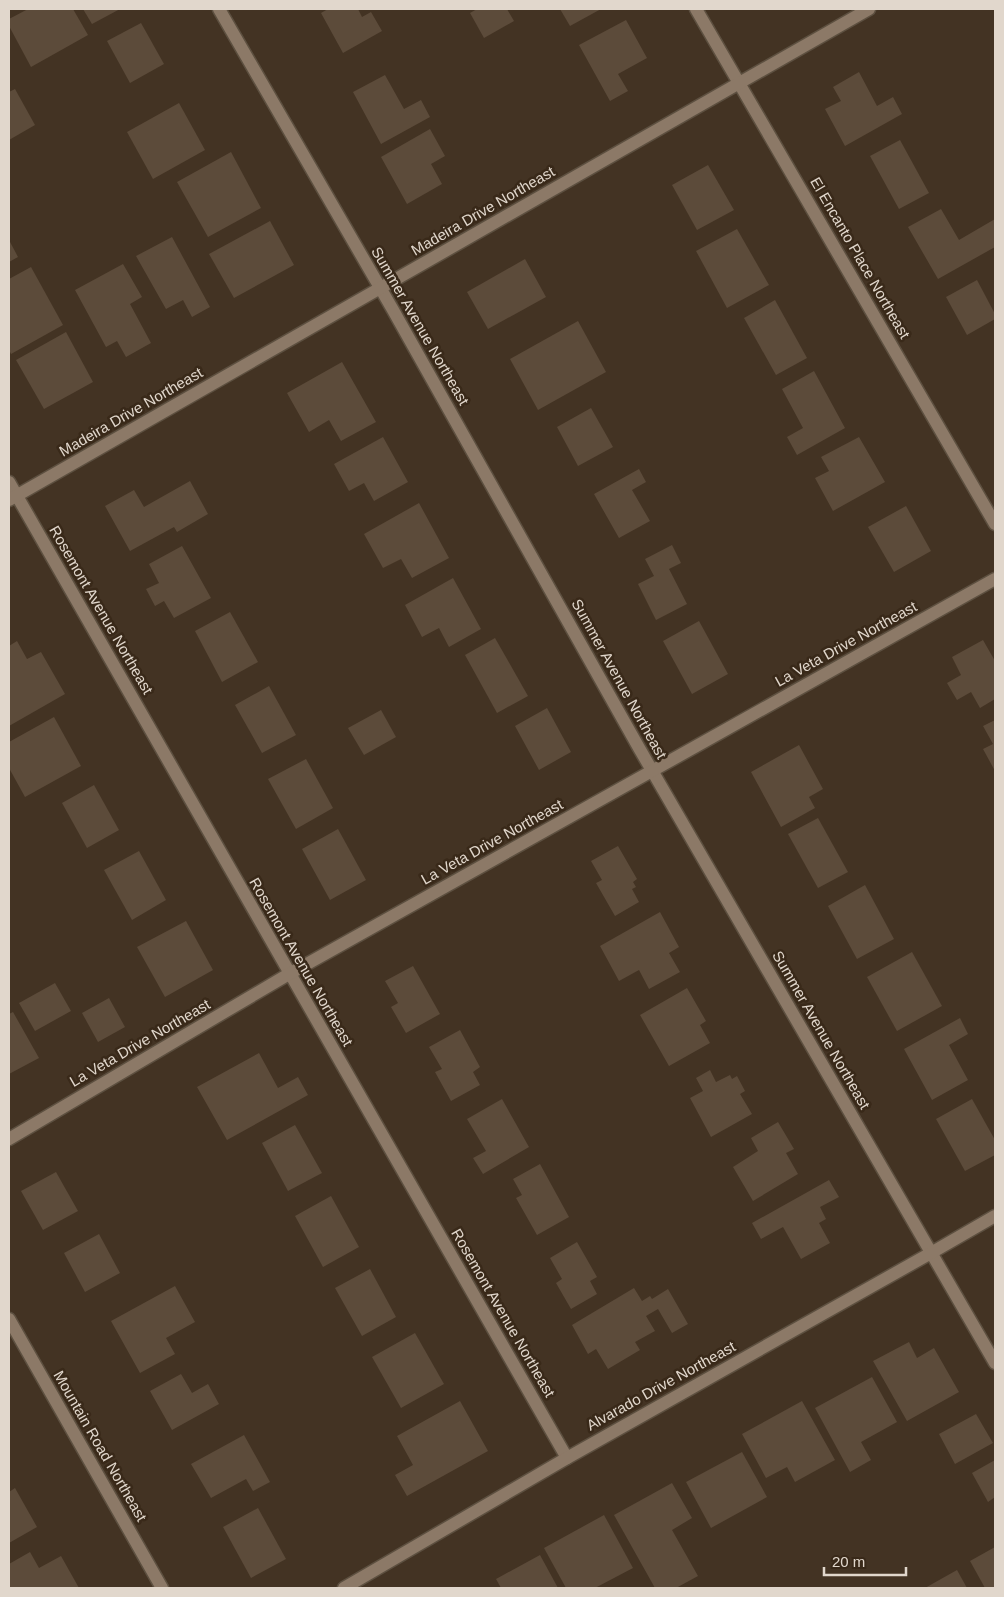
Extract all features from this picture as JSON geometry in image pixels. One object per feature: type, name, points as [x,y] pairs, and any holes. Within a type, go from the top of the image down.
[{"type":"street","name":"Summer Avenue Northeast","points":[[219,9],[380,288],[653,771],[995,1362]]},
{"type":"street","name":"El Encanto Place Northeast","points":[[696,9],[995,524]]},
{"type":"street","name":"Madeira Drive Northeast","points":[[13,498],[869,9]]},
{"type":"street","name":"Rosemont Avenue Northeast","points":[[9,482],[13,498],[289,974],[566,1458]]},
{"type":"street","name":"La Veta Drive Northeast","points":[[9,1139],[289,974],[995,579]]},
{"type":"street","name":"Alvarado Drive Northeast","points":[[344,1588],[566,1458],[995,1216]]},
{"type":"street","name":"Mountain Road Northeast","points":[[9,1319],[162,1588]]},
{"type":"building","points":[[28,9],[73,9],[88,35],[31,67],[9,26],[9,19]]},
{"type":"building","points":[[83,9],[120,9],[92,24]]},
{"type":"building","points":[[328,9],[358,9],[362,17],[371,12],[382,31],[343,53],[321,13]]},
{"type":"building","points":[[477,9],[507,9],[514,21],[484,38],[470,13]]},
{"type":"building","points":[[560,9],[601,9],[570,26]]},
{"type":"building","points":[[626,20],[647,58],[618,74],[628,91],[610,101],[579,45]]},
{"type":"building","points":[[141,23],[164,64],[130,83],[107,41]]},
{"type":"building","points":[[859,72],[877,106],[893,97],[902,114],[845,146],[825,109],[841,101],[833,87]]},
{"type":"building","points":[[385,75],[404,109],[421,100],[430,117],[381,144],[353,92]]},
{"type":"building","points":[[15,89],[35,125],[9,140],[9,92]]},
{"type":"building","points":[[179,103],[205,150],[153,179],[127,132]]},
{"type":"building","points":[[430,129],[445,156],[431,164],[442,184],[407,204],[381,157]]},
{"type":"building","points":[[900,140],[929,193],[899,209],[870,156]]},
{"type":"building","points":[[231,152],[261,208],[208,237],[177,182]]},
{"type":"building","points":[[708,165],[734,210],[697,230],[672,185]]},
{"type":"building","points":[[941,209],[959,240],[995,219],[995,247],[938,279],[908,227]]},
{"type":"building","points":[[270,221],[294,265],[234,298],[209,254]]},
{"type":"building","points":[[737,229],[769,285],[727,308],[696,251]]},
{"type":"building","points":[[172,237],[210,307],[192,317],[183,300],[166,309],[136,256]]},
{"type":"building","points":[[9,240],[18,257],[9,262]]},
{"type":"building","points":[[525,259],[546,297],[488,329],[467,292]]},
{"type":"building","points":[[123,264],[142,297],[130,304],[151,343],[126,357],[117,341],[106,347],[75,290]]},
{"type":"building","points":[[31,267],[63,325],[11,354],[9,350],[9,279]]},
{"type":"building","points":[[977,280],[995,314],[995,319],[967,335],[946,297]]},
{"type":"building","points":[[775,300],[807,358],[776,375],[744,318]]},
{"type":"building","points":[[578,321],[606,372],[538,410],[510,359]]},
{"type":"building","points":[[66,332],[93,382],[44,409],[16,360]]},
{"type":"building","points":[[342,362],[376,422],[341,441],[329,420],[309,432],[287,393]]},
{"type":"building","points":[[814,371],[845,428],[797,455],[787,437],[803,428],[782,389]]},
{"type":"building","points":[[591,408],[613,447],[578,466],[557,427]]},
{"type":"building","points":[[383,437],[408,482],[374,501],[364,483],[349,491],[334,464]]},
{"type":"building","points":[[859,437],[885,482],[833,511],[815,478],[829,471],[821,457]]},
{"type":"building","points":[[639,469],[646,482],[632,490],[650,521],[619,538],[594,494]]},
{"type":"building","points":[[190,481],[208,514],[177,532],[174,527],[130,551],[105,506],[134,490],[144,507]]},
{"type":"building","points":[[419,503],[449,558],[412,578],[401,559],[383,568],[364,534]]},
{"type":"building","points":[[906,506],[931,551],[894,572],[868,527]]},
{"type":"building","points":[[672,545],[681,563],[669,569],[687,604],[656,620],[638,584],[654,576],[645,559]]},
{"type":"building","points":[[182,546],[211,598],[174,618],[164,601],[155,606],[146,589],[159,583],[149,564]]},
{"type":"building","points":[[453,578],[481,629],[449,647],[439,628],[422,637],[405,605]]},
{"type":"building","points":[[230,612],[258,662],[222,682],[195,631]]},
{"type":"building","points":[[699,621],[728,674],[692,694],[663,641]]},
{"type":"building","points":[[495,638],[528,696],[497,713],[465,655]]},
{"type":"building","points":[[983,640],[995,661],[995,699],[980,708],[971,692],[957,700],[947,683],[961,675],[952,657]]},
{"type":"building","points":[[17,641],[27,659],[41,652],[65,694],[9,726],[9,646]]},
{"type":"building","points":[[269,686],[296,735],[262,753],[235,705]]},
{"type":"building","points":[[547,708],[571,752],[539,770],[515,726]]},
{"type":"building","points":[[381,710],[396,737],[364,755],[348,728]]},
{"type":"building","points":[[54,717],[81,766],[25,797],[9,768],[9,742]]},
{"type":"building","points":[[995,720],[995,771],[983,749],[993,744],[983,726]]},
{"type":"building","points":[[799,745],[823,789],[809,797],[815,808],[781,827],[751,772]]},
{"type":"building","points":[[306,759],[333,808],[296,829],[268,779]]},
{"type":"building","points":[[94,785],[119,830],[87,848],[62,803]]},
{"type":"building","points":[[818,818],[848,872],[818,888],[788,834]]},
{"type":"building","points":[[338,829],[366,880],[330,900],[302,849]]},
{"type":"building","points":[[618,846],[637,879],[633,882],[636,887],[632,889],[639,902],[615,916],[596,883],[602,880],[591,861]]},
{"type":"building","points":[[139,851],[166,900],[132,920],[104,870]]},
{"type":"building","points":[[865,885],[894,939],[857,959],[828,906]]},
{"type":"building","points":[[660,912],[679,947],[669,953],[680,972],[649,989],[639,970],[619,981],[600,946]]},
{"type":"building","points":[[186,921],[213,970],[165,997],[137,947]]},
{"type":"building","points":[[912,952],[942,1006],[897,1031],[867,977]]},
{"type":"building","points":[[413,966],[440,1014],[406,1033],[391,1007],[398,1003],[385,981]]},
{"type":"building","points":[[55,983],[71,1011],[35,1031],[19,1003]]},
{"type":"building","points":[[687,988],[706,1021],[700,1025],[710,1043],[669,1066],[640,1015]]},
{"type":"building","points":[[109,998],[125,1027],[98,1042],[82,1013]]},
{"type":"building","points":[[13,1012],[39,1058],[9,1074],[9,1014]]},
{"type":"building","points":[[960,1018],[968,1034],[949,1045],[968,1080],[932,1100],[904,1049]]},
{"type":"building","points":[[460,1030],[480,1067],[473,1072],[480,1085],[451,1101],[435,1072],[442,1069],[429,1047]]},
{"type":"building","points":[[259,1053],[278,1088],[298,1077],[308,1095],[227,1140],[197,1087]]},
{"type":"building","points":[[710,1070],[716,1082],[730,1075],[732,1079],[737,1076],[745,1091],[740,1094],[752,1114],[711,1137],[690,1098],[703,1091],[696,1078]]},
{"type":"building","points":[[502,1099],[529,1147],[483,1174],[473,1158],[486,1151],[467,1119]]},
{"type":"building","points":[[972,1099],[995,1140],[995,1155],[965,1171],[936,1119]]},
{"type":"building","points":[[778,1122],[794,1149],[786,1153],[798,1174],[753,1201],[733,1167],[758,1151],[751,1138]]},
{"type":"building","points":[[295,1125],[322,1173],[288,1191],[262,1143]]},
{"type":"building","points":[[540,1164],[569,1217],[537,1235],[516,1198],[522,1195],[513,1179]]},
{"type":"building","points":[[56,1172],[78,1211],[43,1230],[21,1191]]},
{"type":"building","points":[[829,1180],[839,1197],[820,1207],[826,1219],[819,1223],[830,1243],[801,1259],[783,1227],[761,1239],[752,1223]]},
{"type":"building","points":[[331,1196],[359,1247],[323,1267],[295,1216]]},
{"type":"building","points":[[99,1234],[120,1273],[85,1292],[64,1253]]},
{"type":"building","points":[[577,1242],[597,1277],[590,1281],[597,1294],[571,1309],[556,1283],[562,1279],[550,1258]]},
{"type":"building","points":[[370,1269],[396,1317],[362,1336],[335,1288]]},
{"type":"building","points":[[175,1286],[195,1322],[166,1338],[175,1354],[140,1373],[111,1321]]},
{"type":"building","points":[[634,1288],[642,1301],[650,1296],[652,1299],[668,1289],[688,1324],[672,1333],[658,1309],[646,1316],[655,1331],[635,1342],[640,1350],[608,1369],[596,1349],[588,1354],[572,1325]]},
{"type":"building","points":[[415,1333],[444,1384],[401,1408],[372,1357]]},
{"type":"building","points":[[909,1342],[917,1358],[934,1348],[959,1392],[907,1421],[873,1361]]},
{"type":"building","points":[[181,1374],[192,1393],[208,1384],[219,1404],[172,1430],[150,1391]]},
{"type":"building","points":[[872,1377],[897,1422],[861,1442],[871,1460],[850,1472],[815,1408]]},
{"type":"building","points":[[460,1401],[488,1451],[407,1496],[395,1475],[413,1465],[397,1436]]},
{"type":"building","points":[[802,1401],[835,1460],[795,1482],[787,1467],[766,1478],[742,1434]]},
{"type":"building","points":[[976,1414],[993,1443],[955,1464],[939,1434]]},
{"type":"building","points":[[244,1435],[270,1482],[253,1491],[246,1479],[211,1498],[191,1464]]},
{"type":"building","points":[[742,1452],[767,1497],[711,1528],[686,1482]]},
{"type":"building","points":[[995,1460],[995,1497],[988,1502],[972,1473]]},
{"type":"building","points":[[672,1483],[692,1518],[672,1530],[698,1576],[676,1588],[655,1588],[614,1515]]},
{"type":"building","points":[[15,1488],[37,1527],[9,1543],[9,1492]]},
{"type":"building","points":[[258,1508],[286,1559],[251,1578],[223,1527]]},
{"type":"building","points":[[604,1515],[633,1568],[595,1588],[566,1588],[544,1548]]},
{"type":"building","points":[[995,1547],[995,1588],[985,1588],[970,1561]]},
{"type":"building","points":[[30,1552],[39,1568],[61,1556],[79,1588],[10,1588],[9,1564]]},
{"type":"building","points":[[540,1555],[558,1588],[501,1588],[496,1579]]},
{"type":"building","points":[[957,1570],[967,1588],[925,1588]]}]
